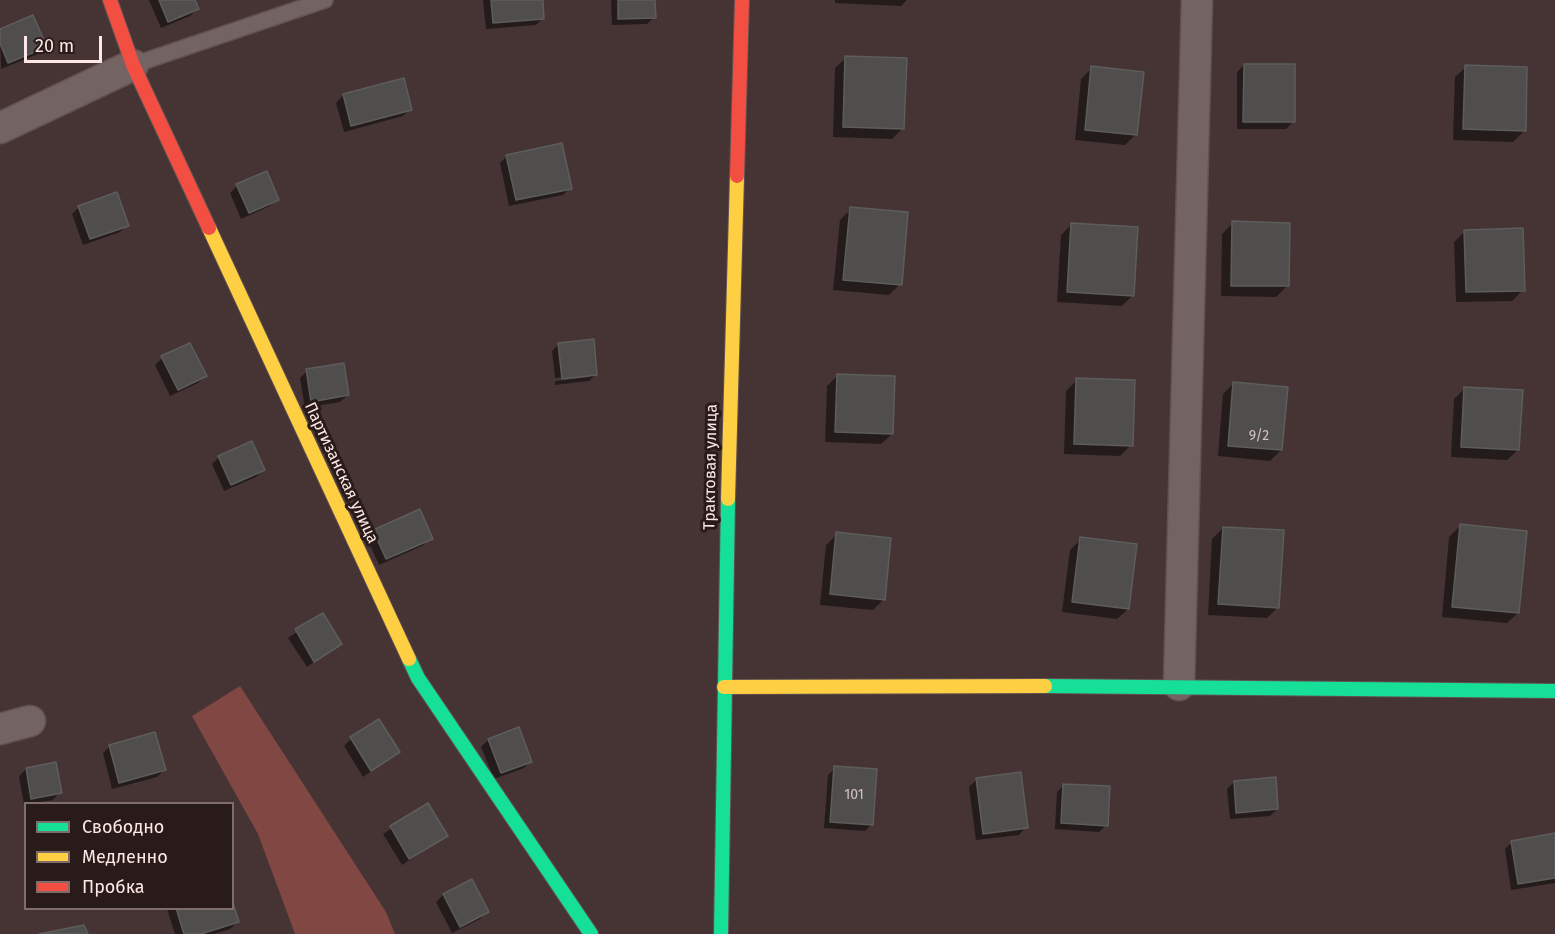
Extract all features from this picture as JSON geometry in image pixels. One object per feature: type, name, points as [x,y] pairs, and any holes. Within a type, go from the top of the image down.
[{"type":"main road","name":"Партизанская улица","points":[[110,0],[133,65],[418,678],[591,934]]},
{"type":"main road","name":"Трактовая улица","points":[[721,934],[730,384],[742,0]]},
{"type":"main road","points":[[724,687],[1179,685],[1555,692]]},
{"type":"street","points":[[1179,685],[1197,0]]},
{"type":"street","points":[[0,128],[133,65]]},
{"type":"street","points":[[0,729],[30,721]]},
{"type":"lane","points":[[133,65],[325,0]]},
{"type":"shaded area","points":[[240,686],[386,912],[395,934],[295,934],[258,834],[192,716]]},
{"type":"building","points":[[159,0],[195,0],[199,9],[168,22]]},
{"type":"building","points":[[491,0],[543,0],[544,19],[493,23]]},
{"type":"building","points":[[618,0],[655,0],[656,18],[618,19]]},
{"type":"building","points":[[33,15],[47,47],[8,63],[0,43],[0,29]]},
{"type":"building","points":[[845,56],[907,58],[904,129],[843,127]]},
{"type":"building","points":[[1244,64],[1295,64],[1295,122],[1243,122]]},
{"type":"building","points":[[1465,65],[1527,67],[1526,131],[1463,129]]},
{"type":"building","points":[[1091,66],[1144,72],[1137,135],[1085,130]]},
{"type":"building","points":[[404,78],[412,110],[351,126],[343,94]]},
{"type":"building","points":[[562,143],[572,189],[516,200],[506,155]]},
{"type":"building","points":[[267,171],[279,200],[249,213],[236,184]]},
{"type":"building","points":[[117,192],[129,226],[90,239],[78,206]]},
{"type":"building","points":[[850,207],[908,212],[902,285],[843,280]]},
{"type":"building","points":[[1232,221],[1290,223],[1289,286],[1231,286]]},
{"type":"building","points":[[1071,223],[1138,227],[1134,296],[1067,292]]},
{"type":"building","points":[[1523,228],[1525,291],[1466,292],[1464,230]]},
{"type":"building","points":[[594,339],[597,375],[562,379],[558,343]]},
{"type":"building","points":[[190,343],[207,376],[178,390],[161,356]]},
{"type":"building","points":[[344,363],[349,395],[311,402],[306,369]]},
{"type":"building","points":[[837,374],[895,376],[893,434],[835,432]]},
{"type":"building","points":[[1076,378],[1135,380],[1133,446],[1074,444]]},
{"type":"building","points":[[1233,382],[1288,387],[1282,450],[1228,446]]},
{"type":"building","points":[[1464,387],[1523,390],[1519,450],[1461,447]]},
{"type":"building","points":[[252,441],[265,470],[231,485],[218,456]]},
{"type":"building","points":[[420,509],[433,539],[386,559],[373,530]]},
{"type":"building","points":[[1460,524],[1527,531],[1519,613],[1452,607]]},
{"type":"building","points":[[1223,527],[1284,530],[1279,608],[1218,604]]},
{"type":"building","points":[[836,532],[891,538],[885,600],[830,594]]},
{"type":"building","points":[[1080,537],[1137,544],[1129,609],[1072,602]]},
{"type":"building","points":[[323,613],[342,644],[314,662],[295,629]]},
{"type":"building","points":[[379,719],[400,752],[371,771],[350,737]]},
{"type":"building","points":[[519,727],[532,762],[501,773],[488,739]]},
{"type":"building","points":[[155,732],[166,770],[119,783],[109,745]]},
{"type":"building","points":[[56,762],[62,793],[31,799],[26,768]]},
{"type":"building","points":[[834,766],[877,769],[873,825],[830,822]]},
{"type":"building","points":[[1021,772],[1028,828],[983,834],[976,778]]},
{"type":"building","points":[[1276,777],[1278,809],[1236,813],[1234,781]]},
{"type":"building","points":[[1063,784],[1110,786],[1108,826],[1061,823]]},
{"type":"building","points":[[428,803],[448,836],[409,859],[390,826]]},
{"type":"building","points":[[1555,833],[1555,878],[1518,884],[1511,841]]},
{"type":"building","points":[[472,879],[489,912],[460,927],[443,894]]},
{"type":"building","points":[[234,906],[239,922],[201,934],[184,934],[177,910],[234,910]]},
{"type":"building","points":[[84,925],[88,934],[39,934]]},
{"type":"traffic: fast","points":[[721,934],[728,499]]},
{"type":"traffic: fast","points":[[409,659],[418,678],[591,934]]},
{"type":"traffic: fast","points":[[1045,686],[1555,691]]},
{"type":"traffic: slow","points":[[728,499],[737,176]]},
{"type":"traffic: slow","points":[[209,228],[409,659]]},
{"type":"traffic: slow","points":[[724,687],[1045,686]]},
{"type":"traffic: jam","points":[[110,0],[133,65],[209,228]]},
{"type":"traffic: jam","points":[[737,176],[742,0]]}]
